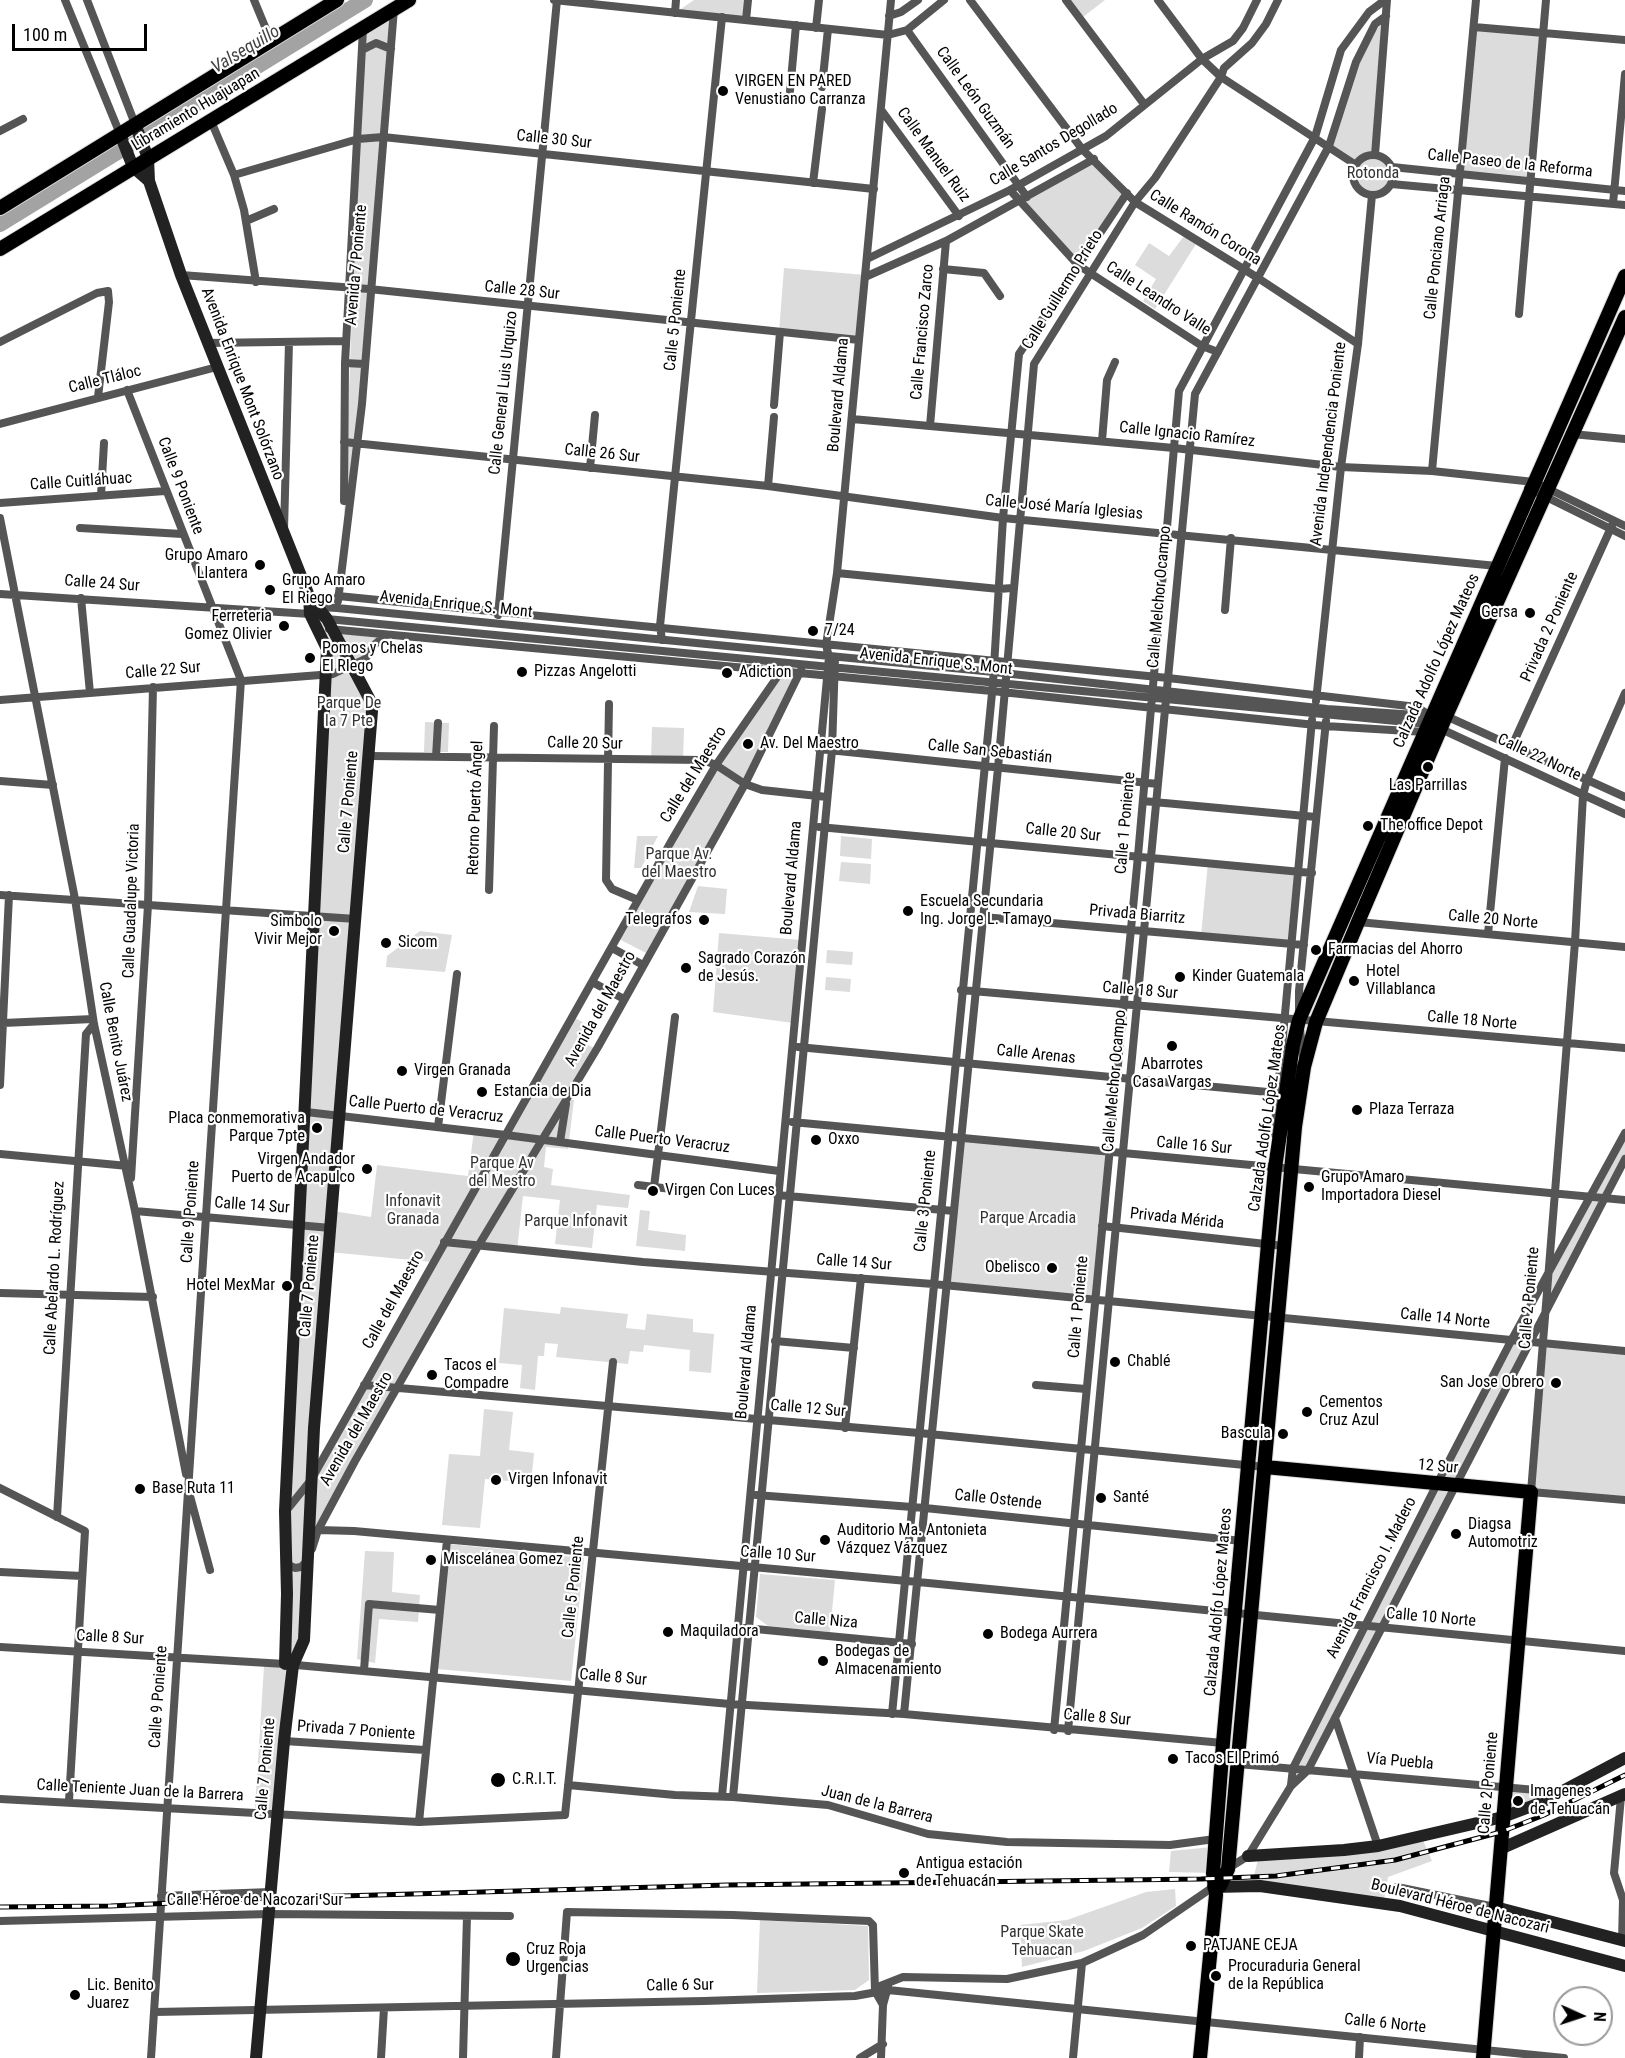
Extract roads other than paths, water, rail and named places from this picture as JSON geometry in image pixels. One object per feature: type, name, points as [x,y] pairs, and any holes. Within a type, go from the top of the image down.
[{"type":"main road","points":[[0,208],[137,129],[337,0]]},
{"type":"main road","name":"Libramiento Huajuapan","points":[[0,249],[131,162],[211,121],[409,0]]},
{"type":"main road","name":"Avenida Enrique Mont Solórzano","points":[[137,129],[146,153],[149,181],[181,275],[309,597]]},
{"type":"main road","points":[[121,137],[131,162],[149,181]]},
{"type":"main road","name":"Calzada Adolfo López Mateos","points":[[1219,1877],[1238,1764],[1277,1318],[1304,1067],[1316,1022],[1358,922],[1497,566],[1625,276]]},
{"type":"main road","name":"Calzada Adolfo López Mateos","points":[[1219,1877],[1215,1839],[1223,1743],[1249,1465],[1273,1168],[1293,1045],[1292,1020],[1546,494],[1625,317]]},
{"type":"main road","name":"Calle 7 Poniente","points":[[256,2058],[279,1814],[289,1664],[285,1511],[328,674],[327,649],[309,597]]},
{"type":"main road","name":"Calle 7 Poniente","points":[[289,1664],[304,1640],[311,1480],[370,756],[372,705],[332,623],[315,611]]},
{"type":"main road","name":"12 Sur","points":[[1265,1467],[1531,1491]]},
{"type":"main road","name":"Calle 2 Poniente","points":[[1483,2054],[1531,1491]]},
{"type":"main road","points":[[1200,2058],[1231,1757],[1230,1751],[1223,1743]]},
{"type":"main road","points":[[1248,1856],[1378,1846],[1503,1817],[1560,1792],[1625,1758]]},
{"type":"main road","points":[[1500,1849],[1624,1796]]},
{"type":"main road","name":"Boulevard Héroe de Nacozari","points":[[1219,1877],[1260,1886],[1384,1904],[1625,1966]]},
{"type":"main road","name":"Boulevard Héroe de Nacozari","points":[[1495,1907],[1623,1941]]},
{"type":"street","points":[[65,0],[121,137]]},
{"type":"street","points":[[87,0],[137,129]]},
{"type":"street","points":[[254,0],[271,41]]},
{"type":"street","points":[[556,0],[604,3],[675,13],[888,35],[907,30],[944,0]]},
{"type":"street","name":"Calle General Luis Urquizo","points":[[498,624],[512,460],[544,154],[556,0]]},
{"type":"street","points":[[675,13],[676,0]]},
{"type":"street","points":[[746,20],[748,0]]},
{"type":"street","points":[[816,27],[819,0]]},
{"type":"street","name":"Boulevard Aldama","points":[[733,1797],[832,750],[836,677],[826,645],[837,573],[891,0]]},
{"type":"street","points":[[890,16],[901,12],[918,0]]},
{"type":"street","name":"Calle Ramón Corona","points":[[970,0],[1082,149],[1135,202],[1243,268],[1358,344]]},
{"type":"street","points":[[1066,0],[1144,104]]},
{"type":"street","points":[[1158,0],[1202,59],[1221,77],[1356,165]]},
{"type":"street","points":[[1246,0],[1253,9]]},
{"type":"street","name":"Calle Santos Degollado","points":[[867,259],[1010,190],[1120,126],[1144,104],[1202,59],[1233,41],[1243,28],[1257,0]]},
{"type":"street","points":[[1221,77],[1224,68],[1252,43],[1266,24],[1278,0]]},
{"type":"street","points":[[1375,155],[1386,0]]},
{"type":"street","name":"Calle Melchor Ocampo","points":[[1151,703],[1179,391],[1315,137],[1341,50],[1369,12],[1386,0]]},
{"type":"street","name":"Calle Ponciano Arriaga","points":[[1432,471],[1476,0]]},
{"type":"street","points":[[1519,314],[1546,0]]},
{"type":"street","name":"Avenida 7 Poniente","points":[[332,623],[337,608],[356,444],[394,9]]},
{"type":"street","name":"Calle Melchor Ocampo","points":[[1116,1227],[1195,394],[1329,146],[1356,62],[1375,24],[1386,16]]},
{"type":"street","name":"Calle 5 Poniente","points":[[662,640],[660,626],[722,17]]},
{"type":"street","points":[[790,91],[796,25]]},
{"type":"street","points":[[1474,27],[1625,40]]},
{"type":"street","name":"Avenida 7 Poniente","points":[[346,522],[345,363],[363,28]]},
{"type":"street","points":[[822,87],[828,29]]},
{"type":"street","name":"Calle León Guzmán","points":[[907,30],[1019,184],[1023,199]]},
{"type":"street","points":[[362,50],[376,43],[391,49]]},
{"type":"street","points":[[1613,204],[1625,74]]},
{"type":"street","name":"Calle Guillermo Prieto","points":[[904,1714],[998,768],[1012,588],[1034,364],[1135,202],[1155,178],[1221,77]]},
{"type":"street","points":[[813,183],[822,109]]},
{"type":"street","name":"Calle Manuel Ruiz","points":[[882,111],[959,216]]},
{"type":"street","points":[[0,131],[22,119]]},
{"type":"street","points":[[211,121],[234,175],[246,221],[256,282]]},
{"type":"street","name":"Calle 30 Sur","points":[[234,175],[358,139],[383,137],[874,189]]},
{"type":"street","points":[[1375,155],[1385,159],[1392,167],[1391,184],[1383,192],[1372,195],[1362,192],[1355,185],[1353,175],[1356,165],[1364,157],[1375,155]]},
{"type":"street","name":"Calle Santos Degollado","points":[[865,277],[946,242],[1094,159]]},
{"type":"street","name":"Calle Paseo de la Reforma","points":[[1392,167],[1625,191]]},
{"type":"street","name":"Calle Paseo de la Reforma","points":[[1391,184],[1625,205]]},
{"type":"street","name":"Calle Leandro Valle","points":[[1010,190],[1023,199],[1078,265],[1202,346],[1218,352]]},
{"type":"street","name":"Calle Guillermo Prieto","points":[[993,687],[1003,518],[1019,354],[1127,193]]},
{"type":"street","name":"Avenida Independencia Poniente","points":[[1304,1067],[1292,1020],[1292,944],[1311,725],[1317,696],[1341,467],[1358,344],[1372,195]]},
{"type":"street","points":[[246,221],[274,208]]},
{"type":"street","name":"Calle Francisco Zarco","points":[[930,426],[946,242]]},
{"type":"street","points":[[944,269],[984,273],[1000,296]]},
{"type":"street","name":"Calle 28 Sur","points":[[181,275],[369,289],[859,340]]},
{"type":"street","points":[[0,342],[97,293],[108,291],[110,303],[98,397]]},
{"type":"street","points":[[774,405],[780,332]]},
{"type":"street","points":[[207,343],[346,341]]},
{"type":"street","points":[[284,536],[289,342]]},
{"type":"street","points":[[1102,441],[1107,380],[1115,362]]},
{"type":"street","points":[[345,363],[364,364]]},
{"type":"street","name":"Calle Tláloc","points":[[0,424],[217,368]]},
{"type":"street","name":"Calle 9 Poniente","points":[[127,390],[241,680],[151,2058]]},
{"type":"street","points":[[590,468],[596,416]]},
{"type":"street","points":[[768,486],[774,417]]},
{"type":"street","name":"Calle Ignacio Ramírez","points":[[852,419],[1174,448],[1341,467],[1432,471],[1519,480],[1532,486]]},
{"type":"street","points":[[1572,434],[1625,439]]},
{"type":"street","name":"Calle 26 Sur","points":[[344,442],[768,486],[844,498]]},
{"type":"street","points":[[101,495],[104,443]]},
{"type":"street","points":[[1532,486],[1612,525],[1625,536]]},
{"type":"street","name":"Calle Cuitláhuac","points":[[0,502],[165,491]]},
{"type":"street","name":"Calle José María Iglesias","points":[[844,498],[1003,518],[1231,538],[1333,552],[1497,566]]},
{"type":"street","name":"Calle Benito Juárez","points":[[0,518],[75,900],[94,1022],[129,1166],[130,1188],[153,1297],[188,1489],[210,1570]]},
{"type":"street","points":[[1612,525],[1625,526]]},
{"type":"street","name":"Privada 2 Poniente","points":[[1512,746],[1612,525]]},
{"type":"street","points":[[80,528],[182,534]]},
{"type":"street","points":[[1225,610],[1231,538]]},
{"type":"street","points":[[837,573],[999,589],[1012,588]]},
{"type":"street","name":"Calle 24 Sur","points":[[0,594],[15,593],[315,611]]},
{"type":"street","points":[[338,596],[660,626],[1417,706],[1434,723]]},
{"type":"street","points":[[81,597],[90,693]]},
{"type":"street","points":[[408,602],[408,615]]},
{"type":"street","name":"Avenida Enrique S. Mont","points":[[315,611],[337,608],[662,640],[789,658],[806,664],[832,662],[994,672],[1152,688],[1327,713],[1434,723]]},
{"type":"street","points":[[318,628],[332,623],[387,635],[798,674],[993,687],[1165,704],[1311,725],[1434,723]]},
{"type":"street","name":"Avenida Enrique S. Mont","points":[[332,623],[789,658],[812,656],[832,662],[993,687]]},
{"type":"street","points":[[363,688],[360,673],[365,659],[374,645],[387,635]]},
{"type":"street","name":"Avenida del Maestro","points":[[307,1563],[318,1530],[477,1248],[566,1100],[745,784],[798,674],[812,656],[826,645]]},
{"type":"street","name":"Calle del Maestro","points":[[285,1511],[311,1480],[716,765],[789,658]]},
{"type":"street","name":"Calle 22 Sur","points":[[0,700],[328,674],[365,659]]},
{"type":"street","name":"Boulevard Aldama","points":[[722,1796],[826,676],[832,662]]},
{"type":"street","name":"Calle Guadalupe Victoria","points":[[129,1166],[148,905],[153,687]]},
{"type":"street","name":"Calle 3 Poniente","points":[[892,1714],[961,990],[993,687]]},
{"type":"street","name":"Calle 2 Poniente","points":[[1531,1491],[1575,942],[1583,795],[1587,780],[1625,693]]},
{"type":"street","points":[[1317,696],[1327,713]]},
{"type":"street","name":"Calle 1 Poniente","points":[[1054,1730],[1151,703]]},
{"type":"street","points":[[609,704],[606,880],[612,889],[638,900]]},
{"type":"street","name":"Avenida Enrique S. Mont","points":[[1165,704],[1314,711]]},
{"type":"street","name":"Avenida Independencia Poniente","points":[[1273,1168],[1278,1093],[1299,991],[1327,713]]},
{"type":"street","points":[[436,757],[438,723]]},
{"type":"street","name":"Calle 22 Norte","points":[[1434,723],[1512,746],[1625,797]]},
{"type":"street","name":"Calle 22 Norte","points":[[1434,723],[1625,814]]},
{"type":"street","name":"Retorno Puerto Ángel","points":[[489,890],[494,726]]},
{"type":"street","name":"Calle San Sebastián","points":[[819,749],[1158,784]]},
{"type":"street","name":"Calle 20 Sur","points":[[370,756],[703,760],[716,765],[745,784],[762,789],[827,797]]},
{"type":"street","points":[[1488,934],[1505,758]]},
{"type":"street","points":[[0,781],[53,785]]},
{"type":"street","points":[[1143,801],[1317,817]]},
{"type":"street","name":"Calle 20 Sur","points":[[812,827],[990,841],[1312,873]]},
{"type":"street","points":[[0,1085],[5,895],[356,919]]},
{"type":"street","name":"Privada Biarritz","points":[[968,920],[983,917],[1304,945]]},
{"type":"street","name":"Calle 20 Norte","points":[[1358,922],[1625,947]]},
{"type":"street","points":[[612,948],[643,965]]},
{"type":"street","points":[[438,1127],[457,974]]},
{"type":"street","points":[[592,982],[624,999]]},
{"type":"street","name":"Calle 18 Sur","points":[[961,990],[1316,1022]]},
{"type":"street","points":[[654,1187],[675,1017]]},
{"type":"street","points":[[3,1023],[94,1022]]},
{"type":"street","name":"Calle Abelardo L. Rodríguez","points":[[57,1517],[68,1295],[86,1034],[94,1022]]},
{"type":"street","name":"Calle 18 Norte","points":[[1316,1022],[1625,1048]]},
{"type":"street","name":"Calle Arenas","points":[[791,1046],[1278,1093]]},
{"type":"street","points":[[560,1142],[566,1100]]},
{"type":"street","name":"Calle Puerto de Veracruz","points":[[306,1112],[506,1134],[541,1140]]},
{"type":"street","name":"Calle 16 Sur","points":[[784,1120],[796,1123],[1625,1200]]},
{"type":"street","name":"Avenida Francisco I. Madero","points":[[1291,1786],[1293,1768],[1437,1484],[1511,1341],[1625,1133]]},
{"type":"street","name":"Calle Puerto Veracruz","points":[[541,1140],[779,1171]]},
{"type":"street","points":[[0,1154],[129,1166]]},
{"type":"street","name":"Avenida Francisco I. Madero","points":[[888,1987],[903,1977],[1007,1979],[1082,1963],[1143,1935],[1248,1856],[1291,1786],[1308,1770],[1625,1159]]},
{"type":"street","points":[[638,1185],[688,1191]]},
{"type":"street","points":[[777,1195],[954,1211]]},
{"type":"street","name":"Calle 14 Sur","points":[[135,1211],[331,1228]]},
{"type":"street","name":"Privada Mérida","points":[[1102,1226],[1284,1246]]},
{"type":"street","name":"Calle 1 Poniente","points":[[1068,1731],[1116,1227]]},
{"type":"street","name":"Calle 14 Sur","points":[[444,1242],[477,1248],[933,1284],[1261,1317]]},
{"type":"street","points":[[845,1428],[861,1278]]},
{"type":"street","points":[[0,1293],[153,1297]]},
{"type":"street","name":"Calle 14 Norte","points":[[1261,1317],[1625,1351]]},
{"type":"street","points":[[775,1341],[854,1348]]},
{"type":"street","name":"Calle 5 Poniente","points":[[565,1815],[613,1362]]},
{"type":"street","name":"Calle 12 Sur","points":[[364,1384],[1249,1465]]},
{"type":"street","points":[[1036,1385],[1086,1389]]},
{"type":"street","points":[[1475,1410],[1489,1418]]},
{"type":"street","name":"12 Sur","points":[[1249,1465],[1265,1467]]},
{"type":"street","points":[[0,1488],[85,1531],[69,1801]]},
{"type":"street","name":"12 Sur","points":[[1531,1491],[1625,1500]]},
{"type":"street","name":"Calle Ostende","points":[[750,1494],[925,1508],[1242,1541]]},
{"type":"street","name":"Calle 10 Sur","points":[[318,1530],[918,1582],[1235,1615]]},
{"type":"street","points":[[419,1822],[447,1540]]},
{"type":"street","points":[[285,1563],[295,1568],[307,1563]]},
{"type":"street","points":[[0,1572],[82,1576]]},
{"type":"street","points":[[364,1670],[369,1604],[440,1610]]},
{"type":"street","name":"Calle 10 Norte","points":[[1235,1615],[1625,1652]]},
{"type":"street","name":"Calle Niza","points":[[737,1627],[912,1644]]},
{"type":"street","name":"Calle 8 Sur","points":[[0,1647],[289,1664],[730,1704],[904,1714],[1054,1730],[1223,1743]]},
{"type":"street","points":[[1342,1671],[1356,1678]]},
{"type":"street","points":[[1335,1718],[1378,1846]]},
{"type":"street","name":"Privada 7 Poniente","points":[[284,1741],[425,1750]]},
{"type":"street","name":"Vía Puebla","points":[[1238,1764],[1560,1792]]},
{"type":"street","name":"Juan de la Barrera","points":[[568,1785],[675,1796],[722,1796],[828,1805],[928,1834],[1006,1842],[1170,1845],[1215,1839]]},
{"type":"street","points":[[1623,1941],[1623,1900],[1614,1873],[1624,1796]]},
{"type":"street","name":"Calle Teniente Juan de la Barrera","points":[[0,1798],[419,1822],[565,1815]]},
{"type":"street","name":"Boulevard Héroe de Nacozari","points":[[1397,1887],[1495,1907]]},
{"type":"street","points":[[161,1896],[271,1892]]},
{"type":"street","points":[[556,2058],[567,1912],[733,1915],[869,1921],[873,1925],[875,1990],[883,2005]]},
{"type":"street","name":"Calle Héroe de Nacozari Sur","points":[[0,1921],[269,1914],[510,1917]]},
{"type":"street","points":[[463,2058],[467,1916]]},
{"type":"street","points":[[1073,2058],[1082,1963]]},
{"type":"street","points":[[881,2058],[883,2005],[888,1987]]},
{"type":"street","name":"Calle 6 Sur","points":[[155,2012],[844,1996],[888,1987],[1204,2021]]},
{"type":"street","points":[[381,2058],[384,2008]]},
{"type":"street","name":"Calle 6 Norte","points":[[1204,2021],[1360,2037],[1483,2054],[1564,2058]]},
{"type":"street","points":[[1359,2058],[1360,2037]]},
{"type":"street","points":[[861,2058],[883,2044]]},
{"type":"waterway","name":"Valsequillo","points":[[0,224],[365,0]]},
{"type":"railway","points":[[0,1907],[111,1906],[271,1898],[727,1885],[1276,1876],[1395,1860],[1501,1832],[1544,1815],[1625,1775]]},
{"type":"place","name":"VIRGEN EN PARED Venustiano Carranza","points":[[723,91]]},
{"type":"place","name":"Grupo Amaro Llantera","points":[[260,565]]},
{"type":"place","name":"Grupo Amaro El Riego","points":[[270,590]]},
{"type":"place","name":"Gersa","points":[[1530,613]]},
{"type":"place","name":"Ferreteria Gomez Olivier","points":[[284,626]]},
{"type":"place","name":"7/24","points":[[813,631]]},
{"type":"place","name":"Pomos y Chelas El RIego","points":[[310,658]]},
{"type":"place","name":"Pizzas Angelotti","points":[[522,672]]},
{"type":"place","name":"Adiction","points":[[727,673]]},
{"type":"place","name":"Av. Del Maestro","points":[[748,744]]},
{"type":"place","name":"Las Parrillas","points":[[1428,767]]},
{"type":"place","name":"The office Depot","points":[[1368,826]]},
{"type":"place","name":"Escuela Secundaria Ing. Jorge L. Tamayo","points":[[908,911]]},
{"type":"place","name":"Telegrafos","points":[[704,920]]},
{"type":"place","name":"Simbolo Vivir Mejor","points":[[334,931]]},
{"type":"place","name":"Sicom","points":[[386,943]]},
{"type":"place","name":"Farmacias del Ahorro","points":[[1316,950]]},
{"type":"place","name":"Sagrado Corazón de Jesús.","points":[[686,968]]},
{"type":"place","name":"Kinder Guatemala","points":[[1180,977]]},
{"type":"place","name":"Hotel Villablanca","points":[[1354,981]]},
{"type":"place","name":"Abarrotes Casa Vargas","points":[[1172,1046]]},
{"type":"place","name":"Virgen Granada","points":[[402,1071]]},
{"type":"place","name":"Estancia de Dia","points":[[482,1092]]},
{"type":"place","name":"Plaza Terraza","points":[[1357,1110]]},
{"type":"place","name":"Placa conmemorativa Parque 7pte","points":[[317,1128]]},
{"type":"place","name":"Oxxo","points":[[816,1140]]},
{"type":"place","name":"Virgen Andador Puerto de Acapulco","points":[[367,1169]]},
{"type":"place","name":"Grupo Amaro Importadora Diesel","points":[[1309,1187]]},
{"type":"place","name":"Virgen Con Luces","points":[[653,1191]]},
{"type":"place","name":"Obelisco","points":[[1052,1268]]},
{"type":"place","name":"Hotel MexMar","points":[[287,1286]]},
{"type":"place","name":"Chablé","points":[[1115,1362]]},
{"type":"place","name":"Tacos el Compadre","points":[[432,1375]]},
{"type":"place","name":"San Jose Obrero","points":[[1556,1383]]},
{"type":"place","name":"Cementos Cruz Azul","points":[[1307,1412]]},
{"type":"place","name":"Bascula","points":[[1283,1434]]},
{"type":"place","name":"Virgen Infonavit","points":[[496,1480]]},
{"type":"place","name":"Base Ruta 11","points":[[140,1489]]},
{"type":"place","name":"Santé","points":[[1101,1498]]},
{"type":"place","name":"Diagsa Automotriz","points":[[1456,1534]]},
{"type":"place","name":"Auditorio Ma. Antonieta Vázquez Vázquez","points":[[825,1540]]},
{"type":"place","name":"Miscelánea Gomez","points":[[431,1560]]},
{"type":"place","name":"Maquiladora","points":[[668,1632]]},
{"type":"place","name":"Bodega Aurrera","points":[[988,1634]]},
{"type":"place","name":"Bodegas de Almacenamiento","points":[[823,1661]]},
{"type":"place","name":"Tacos El Primó","points":[[1173,1759]]},
{"type":"place","name":"C.R.I.T.","points":[[498,1780]]},
{"type":"place","name":"Imagenes de Tehuacán","points":[[1518,1801]]},
{"type":"place","name":"Antigua estación de Tehuacán","points":[[904,1873]]},
{"type":"place","name":"PATJANE CEJA","points":[[1191,1946]]},
{"type":"place","name":"Cruz Roja Urgencias","points":[[513,1959]]},
{"type":"place","name":"Procuraduria General de la República","points":[[1216,1976]]},
{"type":"place","name":"Lic. Benito Juarez","points":[[75,1995]]},
{"type":"park label","name":"Rotonda","points":[[1373,174]]},
{"type":"park label","name":"Parque De la 7 Pte","points":[[349,713]]},
{"type":"park label","name":"Parque Av. del Maestro","points":[[679,864]]},
{"type":"park label","name":"Parque Av del Mestro","points":[[502,1173]]},
{"type":"park label","name":"Infonavit Granada","points":[[413,1211]]},
{"type":"park label","name":"Parque Arcadia","points":[[1028,1219]]},
{"type":"park label","name":"Parque Infonavit","points":[[576,1222]]},
{"type":"park label","name":"Parque Skate Tehuacan","points":[[1042,1942]]}]
